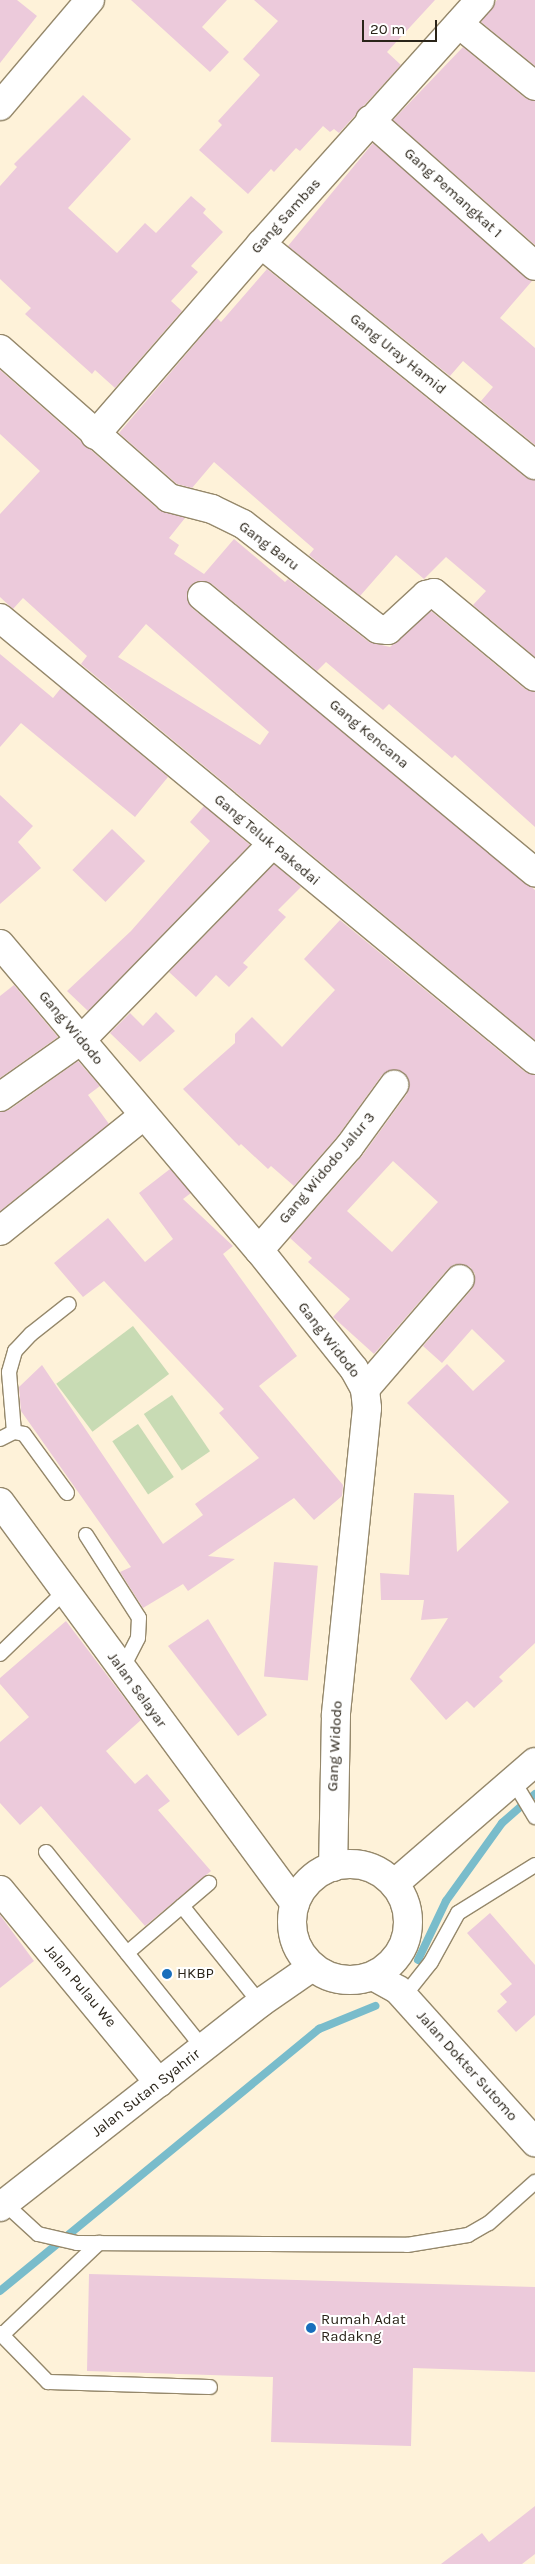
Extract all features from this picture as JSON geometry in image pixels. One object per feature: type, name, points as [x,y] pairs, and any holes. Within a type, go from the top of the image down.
[{"type":"street","points":[[0,106],[90,0]]},
{"type":"street","name":"Gang Sambas","points":[[95,435],[370,120],[480,0]]},
{"type":"street","points":[[459,24],[535,86]]},
{"type":"street","name":"Gang Pemangkat 1","points":[[370,120],[535,266]]},
{"type":"street","name":"Gang Uray Hamid","points":[[261,244],[535,465]]},
{"type":"street","name":"Gang Baru","points":[[0,349],[95,435],[169,498],[212,509],[243,524],[378,629],[388,630],[426,595],[434,593],[535,677]]},
{"type":"street","name":"Gang Kencana","points":[[202,596],[535,872]]},
{"type":"street","name":"Gang Teluk Pakedai","points":[[0,618],[535,1060]]},
{"type":"street","points":[[0,1097],[81,1040],[272,844]]},
{"type":"street","name":"Gang Widodo","points":[[0,944],[142,1116],[182,1158],[259,1250],[354,1368],[365,1389],[367,1408],[336,1715],[337,1857]]},
{"type":"street","name":"Gang Widodo Jalur 3","points":[[259,1250],[349,1146],[394,1085]]},
{"type":"street","points":[[0,1231],[142,1116]]},
{"type":"street","points":[[365,1389],[460,1279]]},
{"type":"street","name":"Jalan Selayar","points":[[0,1502],[276,1878],[299,1896]]},
{"type":"street","points":[[402,1884],[535,1762]]},
{"type":"street","points":[[337,1857],[372,1869],[402,1884],[408,1932],[391,1982],[338,1978],[302,1967],[293,1938],[292,1920],[299,1896],[316,1875],[337,1857]]},
{"type":"street","name":"Jalan Pulau We","points":[[0,1890],[159,2083]]},
{"type":"street","name":"Jalan Sutan Syahrir","points":[[1,2203],[159,2083],[302,1967]]},
{"type":"street","name":"Jalan Dokter Sutomo","points":[[391,1982],[535,2142]]},
{"type":"lane","points":[[14,1432],[9,1372],[15,1351],[31,1334],[69,1304]]},
{"type":"lane","points":[[0,1438],[14,1432],[28,1438],[67,1493]]},
{"type":"lane","points":[[86,1535],[139,1618],[138,1638],[122,1669]]},
{"type":"lane","points":[[0,1654],[65,1591]]},
{"type":"lane","points":[[514,1783],[535,1817]]},
{"type":"lane","points":[[46,1852],[203,2048]]},
{"type":"lane","points":[[391,1982],[431,1962],[458,1913],[535,1865]]},
{"type":"lane","points":[[127,1953],[209,1882]]},
{"type":"lane","points":[[182,1906],[260,2003]]},
{"type":"lane","points":[[1,2203],[38,2234],[54,2240],[76,2243],[173,2241],[347,2246],[442,2242],[468,2235],[489,2223],[535,2182]]},
{"type":"lane","points":[[99,2244],[1,2334],[48,2382],[210,2387]]},
{"type":"green space","points":[[133,1326],[169,1374],[92,1432],[56,1384]]},
{"type":"green space","points":[[172,1395],[210,1451],[182,1470],[144,1414]]},
{"type":"green space","points":[[138,1424],[174,1477],[148,1494],[112,1441]]},
{"type":"building","points":[[0,0],[17,0],[37,16],[0,63]]},
{"type":"building","points":[[131,0],[227,0],[202,27],[229,52],[210,72]]},
{"type":"building","points":[[254,0],[435,0],[387,52],[401,65],[339,133],[334,129],[330,132],[323,126],[300,151],[296,148],[274,172],[271,169],[248,194],[199,150],[222,125],[218,121],[260,75],[243,59],[278,21]]},
{"type":"building","points":[[497,0],[535,0],[535,66],[481,22]]},
{"type":"building","points":[[463,47],[525,98],[535,101],[535,245],[393,120]]},
{"type":"building","points":[[83,95],[131,139],[68,208],[117,253],[145,223],[156,233],[191,196],[206,209],[203,213],[223,232],[191,266],[198,272],[171,301],[182,311],[115,388],[95,370],[92,374],[25,314],[31,308],[0,279],[0,186],[17,167],[14,164]]},
{"type":"building","points":[[373,143],[532,281],[500,318],[535,348],[535,445],[481,401],[493,387],[463,361],[450,376],[288,246]]},
{"type":"building","points":[[267,269],[525,477],[535,480],[535,657],[473,605],[486,591],[446,557],[424,579],[396,555],[360,596],[309,555],[314,549],[214,462],[192,488],[177,484],[119,433],[217,318],[221,322]]},
{"type":"building","points":[[0,370],[159,510],[185,518],[169,538],[179,545],[174,554],[204,574],[234,539],[285,582],[288,579],[369,642],[390,647],[431,611],[525,689],[535,692],[535,827],[455,755],[452,758],[389,704],[383,710],[326,662],[317,671],[212,584],[197,581],[187,593],[192,608],[535,890],[535,1040],[81,664],[87,656],[23,598],[13,609],[0,597],[0,514],[40,471],[0,434]],"holes":[[[146,624],[269,732],[260,745],[118,657]]]},
{"type":"building","points":[[0,654],[53,698],[61,688],[168,777],[135,817],[21,723],[0,747]]},
{"type":"building","points":[[0,795],[33,826],[18,842],[41,868],[0,904]]},
{"type":"building","points":[[204,806],[250,845],[88,1011],[67,991],[131,931],[210,841],[190,822]]},
{"type":"building","points":[[112,829],[145,861],[105,902],[72,870]]},
{"type":"building","points":[[274,864],[301,887],[278,910],[286,917],[243,963],[248,967],[229,987],[216,975],[196,997],[169,972]]},
{"type":"building","points":[[340,920],[525,1072],[535,1075],[535,1643],[499,1677],[503,1681],[474,1708],[467,1701],[446,1720],[410,1679],[448,1618],[421,1620],[424,1600],[381,1600],[380,1573],[409,1575],[414,1493],[454,1495],[457,1552],[509,1502],[407,1403],[447,1364],[473,1391],[505,1361],[472,1329],[442,1363],[423,1346],[472,1289],[475,1274],[470,1267],[455,1264],[448,1269],[374,1354],[333,1317],[350,1299],[308,1262],[312,1258],[290,1238],[362,1156],[407,1094],[408,1079],[396,1070],[382,1075],[337,1137],[294,1186],[271,1166],[268,1169],[241,1144],[239,1146],[183,1089],[235,1043],[235,1034],[252,1017],[282,1047],[335,990],[304,959]],"holes":[[[393,1161],[438,1202],[392,1252],[347,1211]]]},
{"type":"building","points":[[14,985],[58,1037],[0,1078],[0,996]]},
{"type":"building","points":[[156,1012],[175,1031],[140,1062],[110,1033],[130,1013],[143,1026]]},
{"type":"building","points":[[78,1061],[100,1086],[88,1095],[109,1124],[0,1211],[0,1112],[9,1110]]},
{"type":"building","points":[[170,1169],[191,1193],[183,1199],[233,1246],[223,1254],[297,1356],[259,1386],[343,1485],[342,1496],[314,1520],[294,1498],[208,1556],[235,1559],[188,1591],[183,1584],[143,1608],[120,1572],[131,1567],[21,1411],[19,1387],[42,1365],[163,1544],[203,1515],[195,1504],[259,1458],[219,1413],[224,1409],[104,1281],[83,1297],[54,1263],[108,1218],[145,1262],[173,1239],[139,1193]]},
{"type":"building","points":[[274,1562],[318,1566],[308,1680],[264,1677]]},
{"type":"building","points":[[208,1619],[267,1715],[238,1736],[168,1646]]},
{"type":"building","points":[[66,1621],[141,1720],[106,1751],[135,1784],[147,1774],[170,1801],[158,1810],[211,1871],[145,1926],[41,1806],[20,1825],[0,1803],[0,1742],[29,1717],[0,1684],[0,1678]]},
{"type":"building","points":[[490,1913],[535,1965],[535,2015],[516,2032],[497,2011],[507,2002],[500,1994],[512,1984],[467,1933]]},
{"type":"building","points":[[0,1915],[34,1961],[0,1988]]},
{"type":"building","name":"Rumah Adat Radakng","points":[[89,2274],[535,2287],[535,2372],[413,2368],[411,2446],[271,2442],[273,2377],[87,2371]]},
{"type":"building","points":[[535,2506],[535,2554],[522,2564],[441,2564],[482,2533],[489,2542]]},
{"type":"waterway","points":[[418,1960],[446,1901],[502,1823],[535,1794]]},
{"type":"waterway","points":[[0,2291],[319,2029],[375,2006]]},
{"type":"place","name":"HKBP","points":[[167,1974]]},
{"type":"place","name":"Rumah Adat Radakng","points":[[311,2328]]}]
